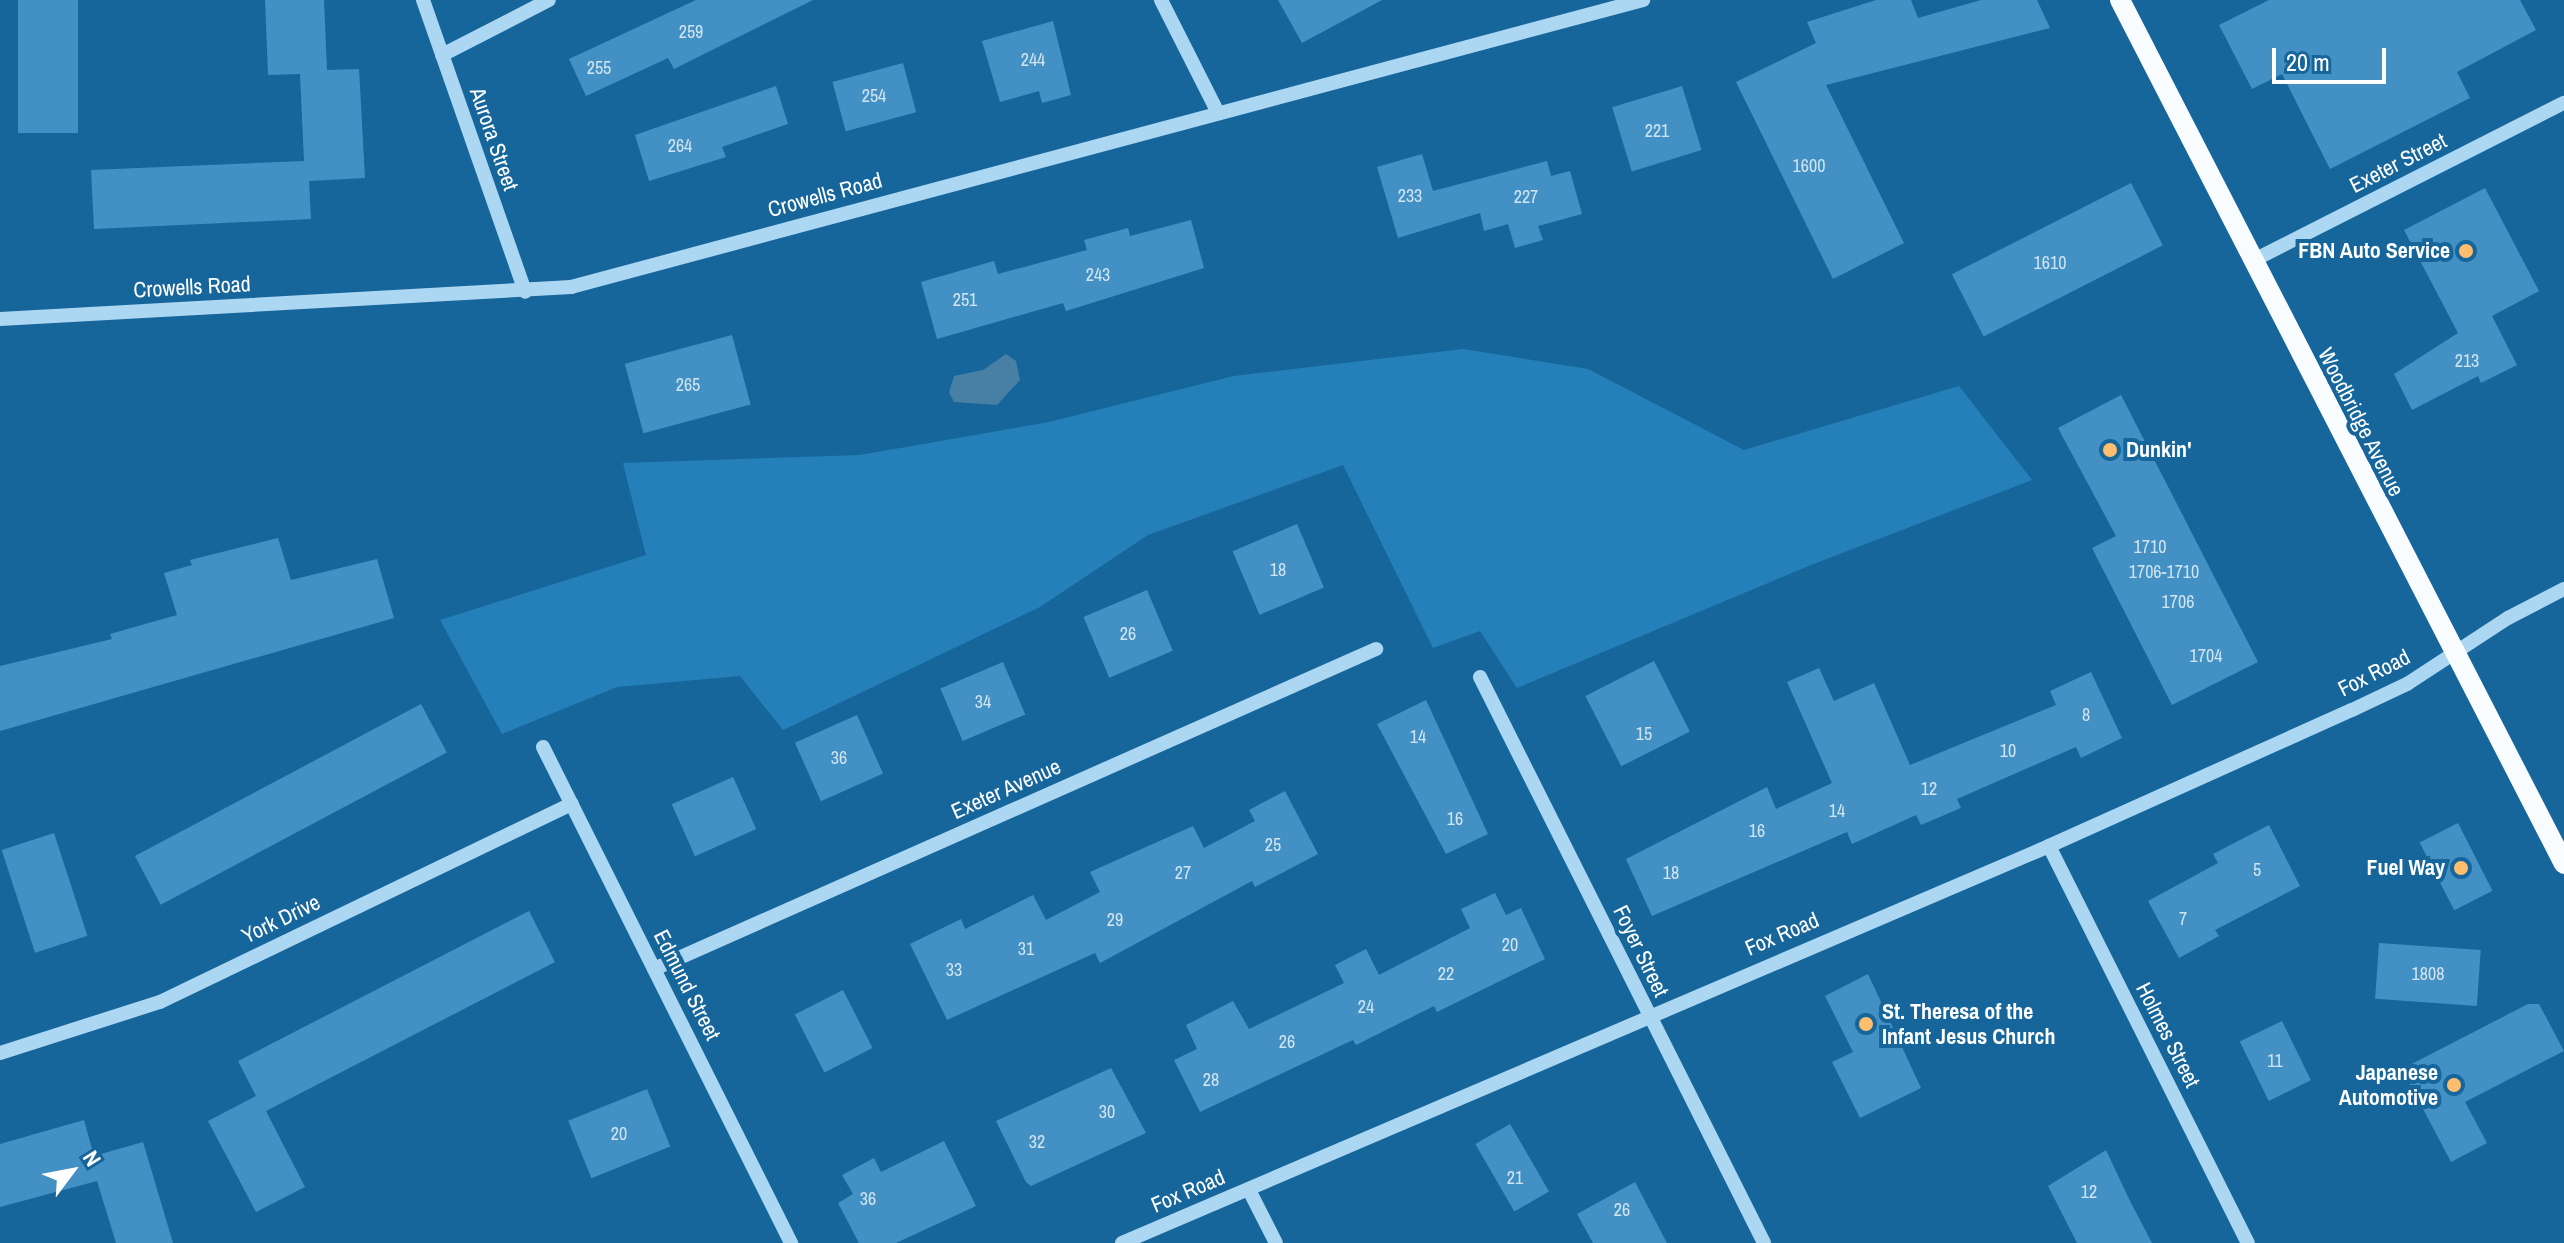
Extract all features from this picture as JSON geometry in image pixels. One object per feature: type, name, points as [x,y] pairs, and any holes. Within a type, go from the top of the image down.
[{"type":"main road","name":"Woodbridge Avenue","points":[[2120,0],[2564,864]]},
{"type":"street","name":"Aurora Street","points":[[423,0],[525,292]]},
{"type":"street","points":[[442,55],[549,0]]},
{"type":"street","points":[[1161,0],[1217,111]]},
{"type":"street","name":"Crowells Road","points":[[0,319],[525,292],[571,287],[1635,1]]},
{"type":"street","name":"Exeter Street","points":[[2252,261],[2564,103]]},
{"type":"street","name":"Fox Road","points":[[1122,1243],[1648,1014],[2049,846],[2407,684],[2564,589]]},
{"type":"street","name":"Exeter Avenue","points":[[654,969],[1376,649]]},
{"type":"street","name":"Foyer Street","points":[[1480,677],[1764,1243]]},
{"type":"street","name":"Edmund Street","points":[[543,747],[791,1243]]},
{"type":"street","name":"York Drive","points":[[0,1053],[160,1002],[572,804]]},
{"type":"street","name":"Holmes Street","points":[[2049,846],[2248,1243]]},
{"type":"street","points":[[1249,1190],[1276,1243]]},
{"type":"shaded area","points":[[1463,349],[1588,369],[1744,450],[1959,386],[2032,480],[1811,565],[1517,688],[1480,631],[1433,648],[1343,465],[1148,535],[1040,607],[783,730],[740,676],[617,687],[502,734],[440,620],[646,555],[623,463],[860,455],[1049,422],[1234,376]]},
{"type":"shaded area","points":[[1006,354],[1016,361],[1020,380],[997,405],[954,402],[949,392],[954,376],[983,370]]},
{"type":"building","points":[[18,0],[78,0],[78,133],[18,133]]},
{"type":"building","points":[[265,0],[324,0],[327,70],[359,69],[365,178],[309,181],[311,219],[94,229],[91,170],[304,161],[300,74],[268,75]]},
{"type":"building","points":[[696,0],[813,0],[674,69],[668,58],[586,96],[569,59]]},
{"type":"building","points":[[1278,0],[1382,0],[1302,43]]},
{"type":"building","points":[[1876,0],[1911,0],[1918,18],[1981,0],[2037,0],[2050,28],[1826,85],[1904,243],[1833,279],[1736,82],[1816,43],[1807,22]]},
{"type":"building","points":[[2269,0],[2520,0],[2536,30],[2457,72],[2470,98],[2330,169],[2282,74],[2252,89],[2219,25]]},
{"type":"building","points":[[1053,21],[1071,95],[1042,103],[1039,91],[1000,102],[982,41]]},
{"type":"building","points":[[903,63],[916,112],[846,131],[832,82]]},
{"type":"building","points":[[776,86],[788,124],[722,147],[726,157],[649,181],[635,135]]},
{"type":"building","points":[[1682,86],[1702,150],[1632,171],[1612,107]]},
{"type":"building","points":[[1422,154],[1433,191],[1547,161],[1551,176],[1570,171],[1582,214],[1538,226],[1543,240],[1515,248],[1508,224],[1484,231],[1480,213],[1398,238],[1377,167]]},
{"type":"building","points":[[2131,183],[2163,245],[1984,337],[1952,274]]},
{"type":"building","points":[[2485,188],[2539,291],[2492,316],[2517,365],[2481,383],[2478,376],[2412,410],[2394,374],[2458,333],[2404,230]]},
{"type":"building","points":[[1191,220],[1204,268],[1066,311],[1063,303],[937,339],[921,282],[994,261],[998,274],[1087,250],[1084,240],[1128,228],[1130,236]]},
{"type":"building","points":[[732,335],[751,405],[643,433],[625,364]]},
{"type":"building","points":[[2121,395],[2258,662],[2172,705],[2092,548],[2116,536],[2058,428]]},
{"type":"building","points":[[1297,524],[1324,588],[1260,615],[1233,551]]},
{"type":"building","points":[[278,538],[291,580],[377,559],[394,618],[0,731],[0,666],[112,639],[110,634],[177,615],[164,573],[192,565],[190,560]]},
{"type":"building","points":[[1147,590],[1173,651],[1109,678],[1083,617]]},
{"type":"building","points":[[1654,661],[1690,731],[1621,766],[1585,696]]},
{"type":"building","points":[[1003,662],[1025,714],[963,741],[940,689]]},
{"type":"building","points":[[1819,668],[1834,701],[1874,683],[1910,765],[2056,705],[2050,691],[2091,672],[2122,738],[2081,758],[2076,747],[1957,799],[1961,808],[1921,825],[1916,815],[1852,844],[1847,832],[1652,916],[1626,859],[1767,787],[1776,809],[1832,783],[1787,682]]},
{"type":"building","points":[[1426,700],[1488,834],[1446,854],[1377,724]]},
{"type":"building","points":[[421,704],[447,753],[161,905],[135,856]]},
{"type":"building","points":[[857,715],[883,773],[821,801],[795,743]]},
{"type":"building","points":[[733,777],[756,829],[695,856],[672,804]]},
{"type":"building","points":[[1285,791],[1318,854],[1255,887],[1252,881],[1100,963],[1095,953],[947,1020],[910,944],[961,919],[965,929],[1033,895],[1046,920],[1100,892],[1090,872],[1193,826],[1204,848],[1255,821],[1249,810]]},
{"type":"building","points":[[2458,823],[2493,891],[2454,910],[2420,843]]},
{"type":"building","points":[[2269,825],[2300,886],[2215,930],[2219,936],[2179,958],[2148,901],[2218,863],[2213,854]]},
{"type":"building","points":[[54,833],[87,936],[35,953],[2,850]]},
{"type":"building","points":[[1495,893],[1506,915],[1521,908],[1545,959],[1437,1012],[1434,1006],[1356,1045],[1353,1040],[1200,1112],[1174,1060],[1197,1049],[1186,1025],[1233,1001],[1249,1029],[1344,983],[1335,965],[1366,949],[1379,975],[1470,928],[1461,909]]},
{"type":"building","points":[[529,911],[555,962],[266,1111],[305,1187],[256,1212],[208,1121],[256,1096],[238,1061]]},
{"type":"building","points":[[2379,943],[2481,950],[2477,1006],[2375,999]]},
{"type":"building","name":"St. Theresa of the Infant Jesus Church","points":[[1868,974],[1921,1088],[1860,1118],[1832,1062],[1853,1052],[1825,996]]},
{"type":"building","points":[[843,990],[873,1048],[824,1072],[795,1015]]},
{"type":"building","name":"Japanese Automotive","points":[[2528,1004],[2539,1004],[2564,1051],[2465,1102],[2487,1143],[2451,1162],[2402,1069]]},
{"type":"building","points":[[2282,1021],[2311,1080],[2269,1101],[2240,1042]]},
{"type":"building","points":[[1111,1068],[1146,1133],[1031,1186],[1026,1182],[996,1121]]},
{"type":"building","points":[[647,1089],[670,1146],[591,1178],[568,1121]]},
{"type":"building","points":[[84,1120],[94,1156],[143,1142],[173,1243],[116,1243],[97,1181],[0,1207],[0,1144]]},
{"type":"building","points":[[1510,1124],[1549,1192],[1514,1212],[1475,1144]]},
{"type":"building","points":[[944,1141],[976,1206],[896,1243],[859,1243],[838,1203],[853,1194],[842,1175],[874,1158],[881,1172]]},
{"type":"building","points":[[2106,1150],[2152,1243],[2077,1243],[2048,1186]]},
{"type":"building","points":[[1635,1182],[1667,1243],[1593,1243],[1577,1214]]},
{"type":"place","name":"FBN Auto Service","points":[[2466,251]]},
{"type":"place","name":"Dunkin'","points":[[2110,450]]},
{"type":"place","name":"Fuel Way","points":[[2461,868]]},
{"type":"place","name":"St. Theresa of the Infant Jesus Church","points":[[1866,1024]]},
{"type":"place","name":"Japanese Automotive","points":[[2454,1085]]}]
